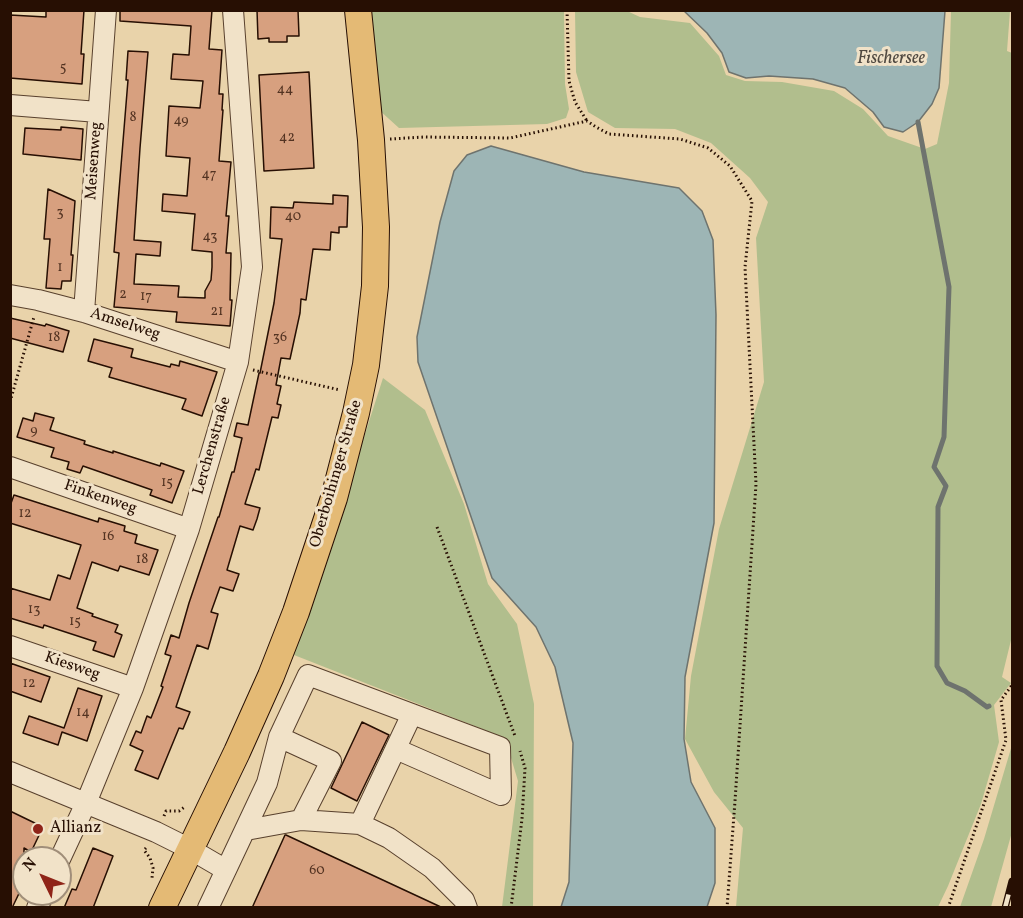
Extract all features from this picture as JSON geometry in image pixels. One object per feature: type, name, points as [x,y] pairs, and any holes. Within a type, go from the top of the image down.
[{"type":"main road","name":"Oberboihinger Straße","points":[[162,908],[247,730],[296,612],[334,498],[366,365],[375,286],[376,227],[371,140],[358,10]]},
{"type":"street","name":"Meisenweg","points":[[84,312],[106,10]]},
{"type":"street","name":"Lerchenstraße","points":[[66,846],[134,688],[189,529],[237,364],[252,267],[233,10]]},
{"type":"street","points":[[10,105],[98,112]]},
{"type":"street","name":"Amselweg","points":[[10,295],[84,312],[237,364]]},
{"type":"street","name":"Finkenweg","points":[[10,467],[189,529]]},
{"type":"street","name":"Kiesweg","points":[[10,646],[134,688]]},
{"type":"street","points":[[208,908],[267,783],[279,737],[308,675],[500,747],[501,795],[396,749]]},
{"type":"street","points":[[360,824],[412,714]]},
{"type":"street","points":[[279,737],[331,761],[301,820]]},
{"type":"street","points":[[10,772],[156,832],[226,870]]},
{"type":"street","points":[[246,830],[301,820],[360,824],[389,838],[432,868],[464,900],[467,908]]},
{"type":"path","points":[[567,10],[569,81],[575,102],[587,121],[609,134],[680,139],[708,147],[730,166],[752,201],[745,267],[756,484],[727,908]]},
{"type":"path","points":[[371,140],[424,137],[510,138],[587,121]]},
{"type":"path","points":[[10,402],[38,300]]},
{"type":"path","points":[[237,364],[335,389]]},
{"type":"path","points":[[437,527],[516,738]]},
{"type":"path","points":[[948,908],[1006,740],[1001,700],[1012,685]]},
{"type":"path","points":[[511,908],[522,819],[525,768],[519,748]]},
{"type":"path","points":[[152,879],[153,868],[144,850],[166,812],[179,811],[191,804]]},
{"type":"green space","points":[[370,11],[564,11],[565,84],[569,109],[566,118],[547,124],[399,128],[378,109]]},
{"type":"green space","points":[[575,11],[627,11],[640,17],[690,23],[719,56],[726,75],[745,81],[782,82],[834,91],[863,109],[888,136],[925,149],[937,144],[949,83],[951,11],[1010,11],[1007,51],[1012,53],[1012,636],[1002,677],[1011,683],[994,705],[999,742],[981,804],[938,907],[736,907],[743,828],[714,792],[685,739],[691,676],[719,529],[764,382],[756,238],[768,202],[750,178],[711,143],[675,129],[615,128],[588,112],[576,72]]},
{"type":"green space","points":[[383,378],[425,410],[464,504],[488,584],[517,624],[534,704],[533,907],[502,907],[518,781],[505,738],[294,655]]},
{"type":"green space","points":[[1012,745],[1012,832],[991,907],[960,907],[984,839]]},
{"type":"water","name":"Fischersee","points":[[684,11],[945,11],[939,88],[932,104],[918,122],[903,132],[884,127],[873,112],[845,88],[813,79],[769,76],[746,78],[729,72],[722,53],[707,33]]},
{"type":"water","points":[[491,146],[584,172],[679,188],[702,211],[713,240],[716,315],[714,523],[685,677],[684,739],[691,782],[715,828],[715,883],[707,907],[561,907],[569,882],[573,743],[555,667],[536,627],[492,578],[418,362],[417,337],[440,222],[454,171],[467,155]]},
{"type":"building","points":[[46,10],[84,10],[81,54],[84,54],[82,84],[10,78],[10,15],[46,17]]},
{"type":"building","points":[[120,10],[212,10],[209,49],[222,50],[219,94],[223,94],[223,110],[219,161],[231,162],[226,216],[229,216],[226,253],[231,253],[230,326],[176,322],[177,312],[114,307],[119,253],[114,252],[128,80],[126,80],[128,51],[148,52],[134,240],[161,242],[160,256],[136,254],[134,284],[179,286],[178,297],[205,298],[205,291],[211,280],[212,267],[212,252],[192,250],[195,214],[162,211],[163,194],[187,196],[190,158],[166,156],[169,106],[200,108],[203,81],[171,79],[173,54],[189,55],[191,26],[120,21]]},
{"type":"building","points":[[257,10],[298,10],[299,36],[287,36],[287,42],[269,42],[269,38],[258,39]]},
{"type":"building","points":[[309,72],[314,168],[264,171],[259,75]]},
{"type":"building","points":[[61,127],[83,129],[81,160],[23,154],[25,128],[61,130]]},
{"type":"building","points":[[48,189],[75,201],[71,281],[62,281],[61,289],[46,288],[50,239],[44,239]]},
{"type":"building","points":[[333,195],[348,196],[347,227],[339,227],[339,233],[331,232],[330,250],[313,249],[306,300],[301,299],[290,359],[281,358],[276,385],[281,386],[277,404],[281,405],[278,418],[272,417],[259,470],[256,469],[245,504],[260,508],[257,519],[253,530],[240,526],[227,570],[239,574],[233,591],[220,587],[211,612],[218,614],[208,649],[197,645],[176,707],[190,712],[183,729],[179,728],[158,779],[135,770],[143,751],[130,745],[136,731],[141,733],[147,716],[151,718],[163,687],[161,686],[171,656],[165,654],[171,635],[179,638],[232,472],[234,472],[242,438],[234,436],[237,423],[248,425],[274,303],[282,239],[270,238],[271,207],[293,208],[294,202],[333,204]]},
{"type":"building","points":[[10,318],[45,326],[46,324],[69,331],[63,352],[10,338]]},
{"type":"building","points":[[94,339],[133,349],[131,357],[170,367],[171,364],[179,366],[180,361],[217,372],[202,416],[182,409],[186,399],[109,377],[112,368],[88,361]]},
{"type":"building","points":[[35,413],[54,418],[50,430],[85,441],[84,444],[184,471],[172,503],[150,495],[152,490],[83,466],[80,473],[67,469],[69,462],[51,457],[54,448],[17,437],[23,418],[33,421]]},
{"type":"building","points":[[14,495],[98,522],[99,518],[125,526],[124,531],[137,535],[135,543],[158,550],[149,575],[120,566],[118,571],[92,562],[77,608],[118,625],[115,632],[122,635],[114,657],[93,650],[96,642],[44,625],[43,628],[10,618],[10,588],[50,600],[58,575],[70,579],[81,545],[10,523],[10,506]]},
{"type":"building","points":[[10,663],[50,677],[41,702],[10,691]]},
{"type":"building","points":[[78,688],[102,696],[87,741],[62,732],[58,745],[23,733],[29,716],[64,728]]},
{"type":"building","points":[[362,722],[389,735],[357,801],[331,788]]},
{"type":"building","points":[[10,811],[43,827],[34,846],[12,846],[13,906],[10,908]]},
{"type":"building","points":[[286,835],[443,908],[252,908]]},
{"type":"building","points":[[93,848],[113,856],[93,908],[64,908],[72,906],[72,889],[76,890]]},
{"type":"waterway","points":[[918,122],[949,287],[944,437],[934,467],[946,486],[938,507],[937,666],[947,683],[965,691],[987,707],[989,706]]},
{"type":"railway","points":[[1005,908],[1012,881]]},
{"type":"place","name":"Allianz","points":[[38,829]]}]
